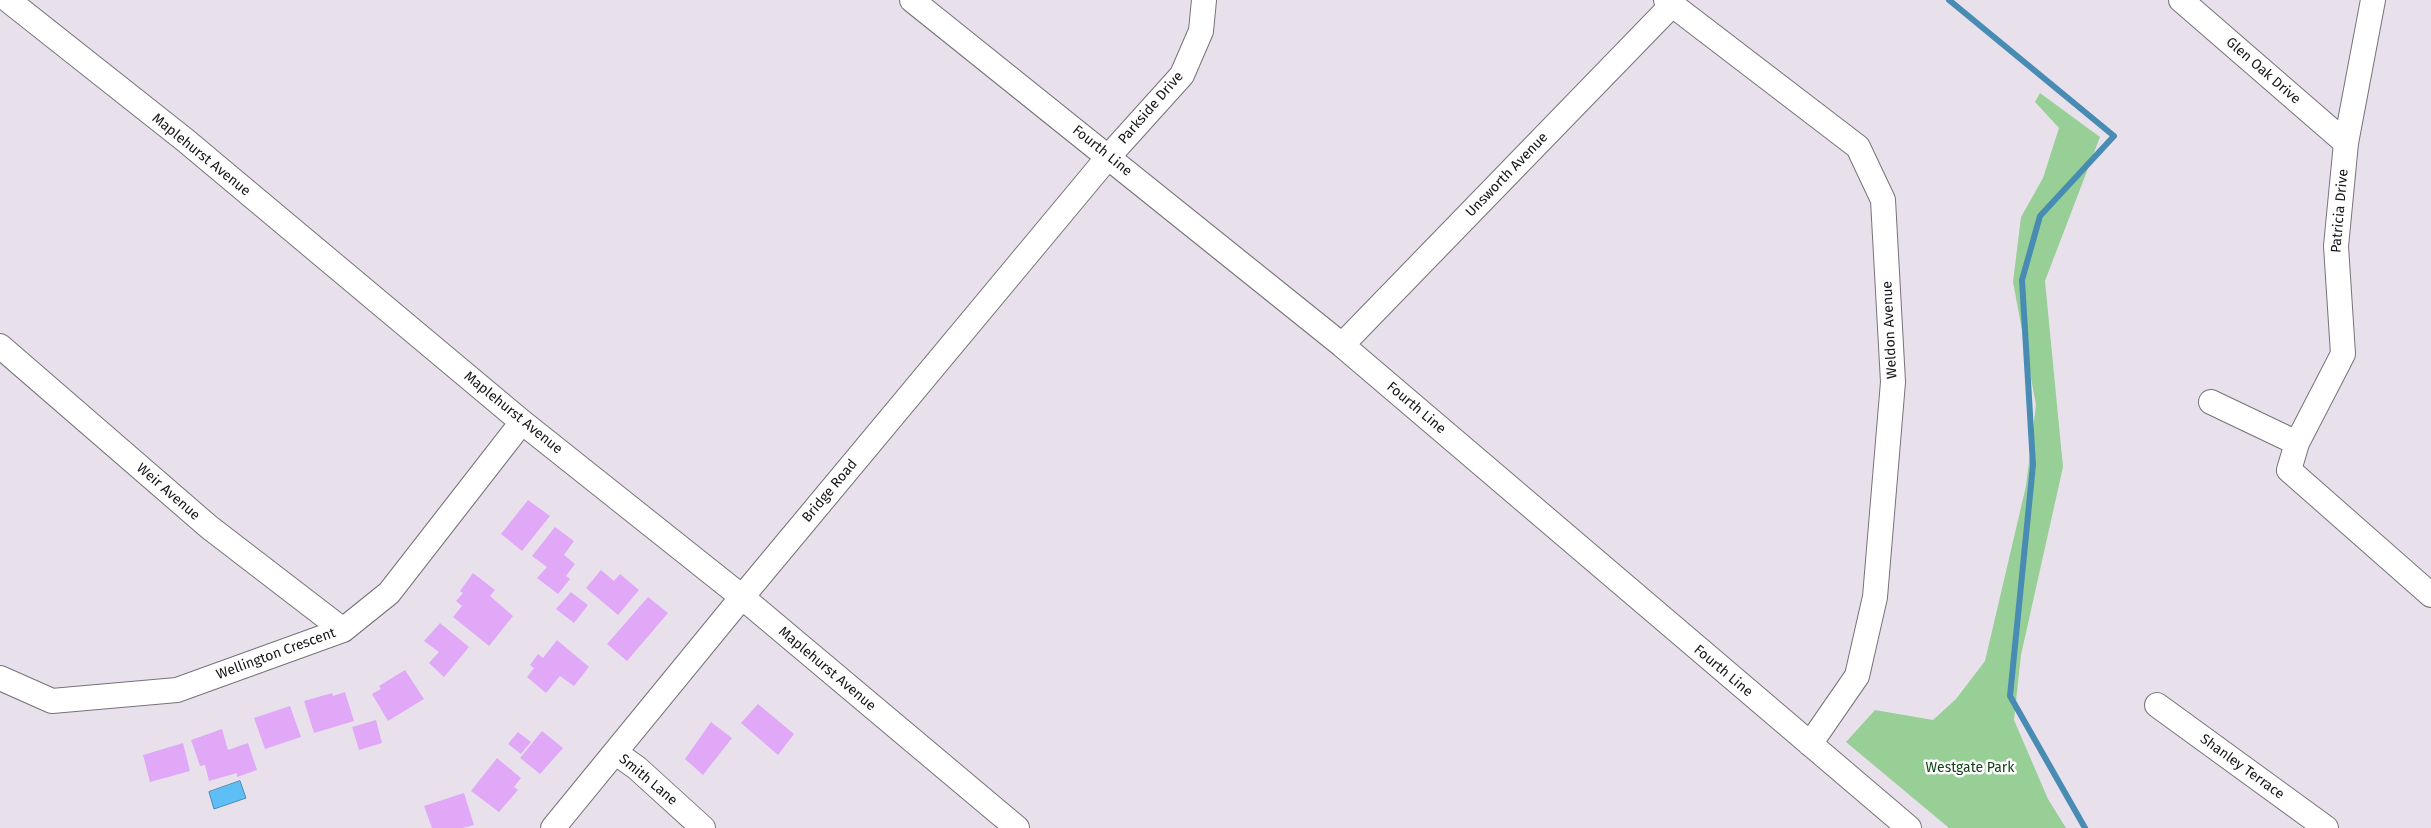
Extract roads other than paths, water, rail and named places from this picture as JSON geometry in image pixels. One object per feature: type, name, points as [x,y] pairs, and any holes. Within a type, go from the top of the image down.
[{"type":"street","name":"Maplehurst Avenue","points":[[8,0],[185,140],[522,422],[742,598],[1017,828]]},
{"type":"street","name":"Fourth Line","points":[[912,0],[1109,156],[1342,345],[1909,828]]},
{"type":"street","name":"Parkside Drive","points":[[1109,156],[1182,75],[1201,31],[1204,0]]},
{"type":"street","name":"Glen Oak Drive","points":[[2181,0],[2346,143]]},
{"type":"street","name":"Patricia Drive","points":[[2373,0],[2346,143],[2336,246],[2343,354],[2296,443],[2289,470],[2431,595]]},
{"type":"street","name":"Unsworth Avenue","points":[[1342,345],[1669,3]]},
{"type":"street","name":"Weldon Avenue","points":[[1669,3],[1858,147],[1883,200],[1893,382],[1875,597],[1857,676],[1810,744]]},
{"type":"street","name":"Bridge Road","points":[[554,828],[742,598],[1109,156]]},
{"type":"street","name":"Weir Avenue","points":[[0,346],[209,527],[343,630]]},
{"type":"street","points":[[2211,402],[2296,443]]},
{"type":"street","name":"Wellington Crescent","points":[[0,678],[52,701],[177,690],[343,630],[389,593],[522,422]]},
{"type":"street","name":"Shanley Terrace","points":[[2158,705],[2326,828]]},
{"type":"street","name":"Smith Lane","points":[[616,753],[637,768],[703,828]]},
{"type":"water","points":[[240,781],[246,798],[214,809],[209,792]]},
{"type":"waterway","points":[[1949,0],[2114,136],[2040,216],[2022,280],[2033,465],[2010,696],[2085,828]]},
{"type":"park label","name":"Westgate Park","points":[[1970,768]]}]
